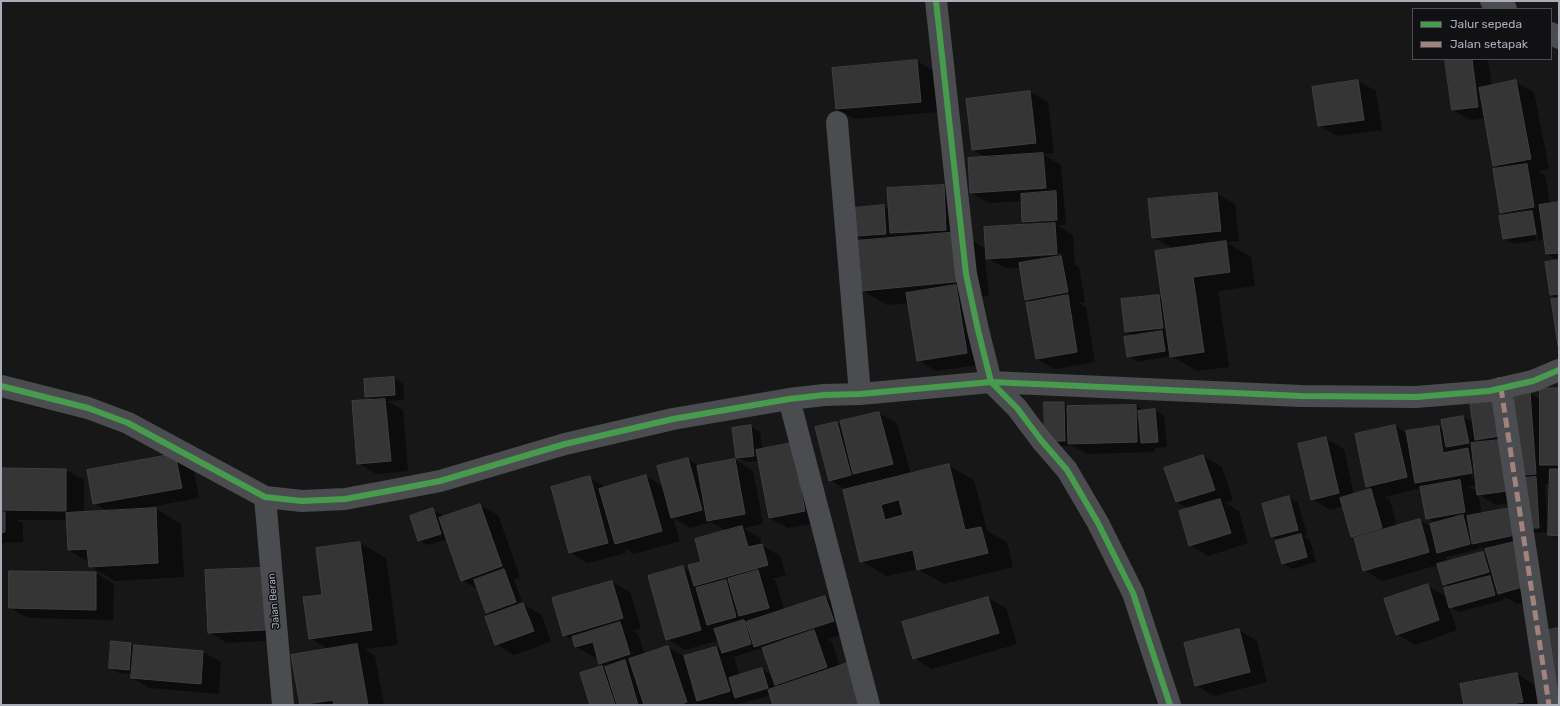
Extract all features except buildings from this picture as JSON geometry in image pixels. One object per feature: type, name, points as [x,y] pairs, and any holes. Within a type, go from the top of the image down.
[{"type":"street","points":[[936,1],[966,274],[991,382],[1017,408],[1041,440],[1067,470],[1098,523],[1133,593],[1170,705]]},
{"type":"street","points":[[1491,1],[1504,8]]},
{"type":"street","points":[[837,122],[860,394]]},
{"type":"street","points":[[1,386],[88,408],[128,423],[265,497],[302,501],[345,499],[440,481],[564,444],[673,419],[789,399],[824,395],[860,394],[991,382],[1301,396],[1416,397],[1489,391],[1533,381],[1559,370]]},
{"type":"street","points":[[1501,388],[1549,705]]},
{"type":"street","points":[[789,399],[869,705]]},
{"type":"street","name":"Jalan Beran","points":[[265,497],[283,705]]},
{"type":"marked path","points":[[1501,388],[1549,705]]},
{"type":"cycle path","points":[[936,1],[966,274],[991,382],[1017,408],[1041,440],[1067,470],[1098,523],[1133,593],[1170,705]]},
{"type":"cycle path","points":[[1,386],[88,408],[128,423],[265,497],[302,501],[345,499],[440,481],[565,444],[673,419],[789,399],[824,395],[860,394],[991,382],[1301,396],[1416,397],[1489,391],[1533,381],[1559,370]]}]
